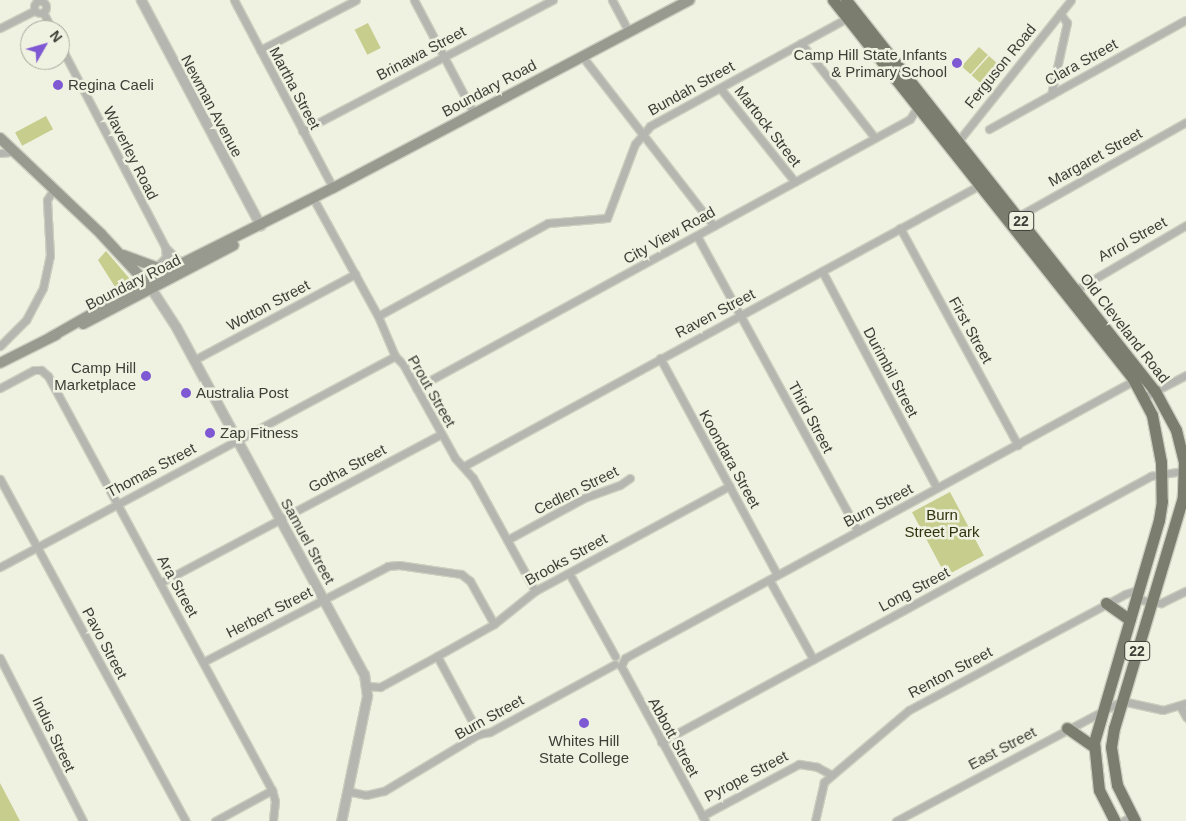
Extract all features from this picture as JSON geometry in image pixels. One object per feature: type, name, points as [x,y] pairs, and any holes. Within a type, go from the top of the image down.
[{"type":"highway","name":"Old Cleveland Road","points":[[833,0],[918,107],[1017,217],[1071,292]]},
{"type":"highway","name":"Old Cleveland Road","points":[[846,0],[920,94],[980,185],[1071,292],[1139,378],[1155,391],[1176,430],[1184,471],[1183,497],[1114,728],[1112,761],[1116,785],[1130,819]]},
{"type":"highway","name":"Old Cleveland Road","points":[[1115,821],[1100,790],[1094,747],[1102,710],[1159,520],[1161,473],[1158,439],[1139,378]]},
{"type":"highway","points":[[1106,603],[1130,620]]},
{"type":"highway","points":[[1067,728],[1094,747]]},
{"type":"main road","name":"Boundary Road","points":[[0,363],[689,0]]},
{"type":"main road","points":[[0,138],[52,190],[120,253],[149,286]]},
{"type":"main road","points":[[0,144],[5,153],[37,174]]},
{"type":"main road","name":"Boundary Road","points":[[149,286],[167,271],[308,201]]},
{"type":"main road","points":[[120,253],[167,271]]},
{"type":"street","points":[[0,28],[35,10],[40,2],[53,0]]},
{"type":"street","name":"Newman Avenue","points":[[141,0],[260,224]]},
{"type":"street","name":"Martha Street","points":[[234,0],[333,188]]},
{"type":"street","points":[[260,50],[356,0]]},
{"type":"street","points":[[414,0],[474,114]]},
{"type":"street","name":"Brinawa Street","points":[[302,131],[553,0]]},
{"type":"street","points":[[612,0],[629,32]]},
{"type":"street","name":"Ferguson Road","points":[[955,146],[1071,0]]},
{"type":"street","points":[[40,2],[47,20]]},
{"type":"street","points":[[35,10],[43,12]]},
{"type":"street","points":[[1051,94],[1067,23],[1060,13]]},
{"type":"street","name":"Bundah Street","points":[[378,316],[548,223],[607,218],[635,144],[650,126],[847,18]]},
{"type":"street","name":"Clara Street","points":[[989,129],[1186,20]]},
{"type":"street","points":[[801,43],[875,138]]},
{"type":"street","points":[[582,56],[714,226]]},
{"type":"street","name":"Waverley Road","points":[[70,64],[165,247],[182,264]]},
{"type":"street","name":"Martock Street","points":[[720,88],[795,182]]},
{"type":"street","points":[[918,107],[920,94]]},
{"type":"street","name":"City View Road","points":[[416,388],[910,119],[918,107]]},
{"type":"street","name":"Margaret Street","points":[[1017,217],[1186,122]]},
{"type":"street","name":"Raven Street","points":[[464,466],[980,185]]},
{"type":"street","points":[[0,346],[26,320],[44,288],[50,256],[47,200],[52,190]]},
{"type":"street","name":"Prout Street","points":[[308,201],[355,274],[378,316],[395,356],[416,388],[455,458],[464,466],[535,592]]},
{"type":"street","name":"Arrol Street","points":[[1071,292],[1186,225]]},
{"type":"street","name":"First Street","points":[[900,228],[1018,445]]},
{"type":"street","name":"Third Street","points":[[697,236],[858,531]]},
{"type":"street","points":[[156,268],[166,257],[165,247]]},
{"type":"street","name":"Durimbil Street","points":[[822,271],[936,486]]},
{"type":"street","name":"Wotton Street","points":[[194,360],[355,274]]},
{"type":"street","name":"Samuel Street","points":[[149,286],[194,360],[324,599],[368,686]]},
{"type":"street","name":"Thomas Street","points":[[0,567],[395,356]]},
{"type":"street","name":"Koondara Street","points":[[660,358],[777,574]]},
{"type":"street","name":"Ara Street","points":[[0,388],[34,370],[42,370],[60,396],[272,790],[275,801],[273,821]]},
{"type":"street","points":[[1144,397],[1186,374]]},
{"type":"street","name":"Burn Street","points":[[347,791],[366,795],[384,791],[479,734],[490,732],[617,662],[620,654],[624,658],[770,581],[777,574],[930,493],[936,486],[1018,445],[1139,378]]},
{"type":"street","name":"Gotha Street","points":[[160,582],[441,434]]},
{"type":"street","name":"Long Street","points":[[661,742],[1161,473],[1184,471]]},
{"type":"street","name":"Cedlen Street","points":[[507,540],[584,498],[620,485],[630,478]]},
{"type":"street","name":"Pavo Street","points":[[0,479],[186,821]]},
{"type":"street","name":"Brooks Street","points":[[368,686],[380,687],[437,656],[494,624],[535,592],[569,572],[729,486]]},
{"type":"street","name":"Herbert Street","points":[[203,662],[388,566],[399,565],[461,574],[470,581],[494,624]]},
{"type":"street","name":"Abbott Street","points":[[569,572],[703,818]]},
{"type":"street","points":[[770,581],[813,659]]},
{"type":"street","name":"Renton Street","points":[[815,821],[821,786],[909,710],[1128,592],[1134,591],[1137,596]]},
{"type":"street","points":[[1137,596],[1140,600],[1164,602],[1186,591]]},
{"type":"street","points":[[437,656],[479,734]]},
{"type":"street","name":"Indus Street","points":[[0,658],[83,821]]},
{"type":"street","points":[[341,821],[368,686]]},
{"type":"street","points":[[1122,701],[1162,710],[1183,704],[1186,717]]},
{"type":"street","name":"East Street","points":[[896,821],[1067,728],[1122,701]]},
{"type":"street","name":"Pyrope Street","points":[[703,818],[799,764],[817,766],[832,775]]},
{"type":"street","points":[[214,821],[272,790]]},
{"type":"green space","points":[[368,23],[381,48],[367,55],[355,30]]},
{"type":"green space","points":[[979,47],[988,55],[971,74],[962,66]]},
{"type":"green space","points":[[989,56],[998,64],[981,83],[972,75]]},
{"type":"green space","points":[[46,116],[53,129],[22,146],[15,132]]},
{"type":"green space","points":[[106,251],[129,278],[128,284],[117,290],[98,260]]},
{"type":"green space","name":"Burn Street Park","points":[[950,492],[984,556],[946,576],[912,512]]},
{"type":"green space","points":[[0,783],[20,821],[0,821]]},
{"type":"place","name":"Camp Hill State Infants & Primary School","points":[[957,63]]},
{"type":"place","name":"Regina Caeli","points":[[58,85]]},
{"type":"place","name":"Camp Hill Marketplace","points":[[146,376]]},
{"type":"place","name":"Australia Post","points":[[186,393]]},
{"type":"place","name":"Zap Fitness","points":[[210,433]]},
{"type":"place","name":"Whites Hill State College","points":[[584,723]]}]
